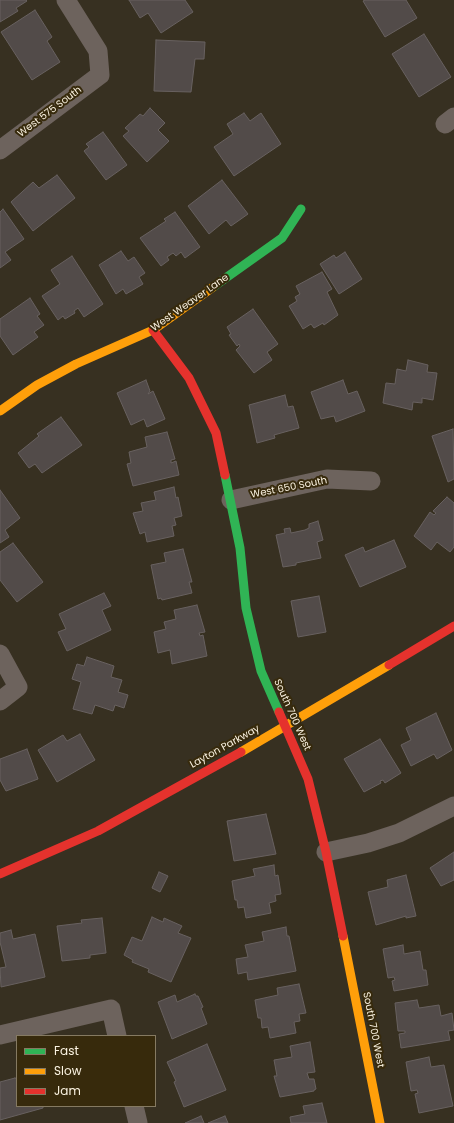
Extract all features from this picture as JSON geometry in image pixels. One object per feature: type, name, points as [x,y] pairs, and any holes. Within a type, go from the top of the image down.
[{"type":"street","name":"West 575 South","points":[[0,150],[100,74],[98,51],[66,0]]},
{"type":"street","name":"West Weaver Lane","points":[[0,411],[37,385],[76,364],[153,330],[282,238],[300,209]]},
{"type":"street","name":"South 700 West","points":[[153,330],[189,378],[216,433],[240,548],[246,608],[260,664],[308,779],[326,852],[380,1123]]},
{"type":"street","name":"West 650 South","points":[[231,500],[327,479],[371,480]]},
{"type":"street","name":"Layton Parkway","points":[[0,874],[98,831],[286,727],[454,626]]},
{"type":"street","points":[[0,654],[18,687],[0,701]]},
{"type":"street","points":[[326,852],[368,843],[399,833],[454,806]]},
{"type":"street","points":[[0,1035],[111,1009],[117,1035]]},
{"type":"street","points":[[134,1107],[138,1123]]},
{"type":"building","points":[[0,0],[27,1],[16,8],[18,11],[0,22]]},
{"type":"building","points":[[129,0],[185,0],[193,12],[161,33],[148,13],[140,18]]},
{"type":"building","points":[[406,0],[417,18],[385,37],[363,1]]},
{"type":"building","points":[[35,10],[52,37],[47,41],[60,62],[32,80],[1,32]]},
{"type":"building","points":[[424,34],[451,77],[419,97],[392,54]]},
{"type":"building","points":[[156,40],[205,42],[204,59],[195,59],[191,92],[154,91]]},
{"type":"building","points":[[150,108],[165,123],[158,130],[169,141],[147,162],[123,136],[129,131],[125,128],[140,114],[143,116]]},
{"type":"building","points":[[244,113],[250,121],[261,113],[281,144],[234,176],[214,147],[233,134],[227,124]]},
{"type":"building","points":[[103,132],[127,165],[106,180],[84,151],[89,147],[86,144]]},
{"type":"building","points":[[57,175],[75,198],[33,231],[11,202],[33,182],[39,188]]},
{"type":"building","points":[[222,180],[248,214],[231,226],[226,220],[209,234],[188,206]]},
{"type":"building","points":[[3,209],[24,239],[5,252],[11,260],[0,268],[0,212]]},
{"type":"building","points":[[175,212],[200,247],[185,258],[181,252],[176,256],[173,253],[167,257],[169,260],[161,266],[140,238],[166,221],[164,219]]},
{"type":"building","points":[[121,251],[128,261],[134,257],[145,273],[139,277],[143,284],[126,294],[123,289],[116,294],[99,265]]},
{"type":"building","points":[[345,252],[362,279],[339,294],[320,264],[334,255],[336,258]]},
{"type":"building","points":[[72,256],[103,304],[84,317],[78,308],[74,311],[75,313],[65,319],[63,316],[58,320],[42,296],[60,284],[51,270]]},
{"type":"building","points":[[322,272],[332,289],[327,292],[338,315],[324,325],[323,323],[314,328],[311,324],[303,329],[289,306],[297,301],[295,297],[300,294],[296,286]]},
{"type":"building","points":[[30,298],[40,314],[37,316],[44,325],[34,332],[38,337],[13,355],[0,336],[0,319]]},
{"type":"building","points":[[253,309],[278,344],[267,352],[272,360],[254,373],[236,350],[240,346],[239,344],[237,346],[229,335],[231,334],[227,327]]},
{"type":"building","points":[[408,360],[428,365],[427,372],[437,373],[433,400],[422,398],[422,403],[413,402],[412,410],[383,403],[386,383],[395,384],[397,369],[406,371]]},
{"type":"building","points":[[146,380],[150,391],[148,394],[153,391],[165,419],[147,427],[144,419],[131,425],[117,393]]},
{"type":"building","points":[[343,380],[348,394],[357,391],[365,411],[336,422],[334,416],[321,419],[311,392]]},
{"type":"building","points":[[285,395],[288,407],[293,406],[299,428],[274,435],[275,438],[257,443],[249,405]]},
{"type":"building","points":[[61,417],[82,445],[42,473],[35,464],[29,468],[18,453],[39,436],[37,434]]},
{"type":"building","points":[[453,429],[454,479],[448,482],[432,436]]},
{"type":"building","points":[[167,432],[175,459],[171,460],[171,463],[176,461],[179,475],[133,486],[127,464],[131,463],[129,452],[147,447],[145,437]]},
{"type":"building","points":[[174,487],[182,516],[174,518],[176,525],[172,526],[174,536],[147,542],[145,532],[140,534],[133,513],[143,511],[141,503],[156,500],[154,492]]},
{"type":"building","points":[[0,490],[20,518],[5,530],[9,537],[0,543]]},
{"type":"building","points":[[447,497],[454,503],[454,547],[450,552],[437,542],[431,550],[414,536],[430,512],[434,515],[436,513],[433,511]]},
{"type":"building","points":[[318,521],[323,540],[317,542],[321,558],[283,567],[276,535],[285,533],[284,529],[290,528],[291,533],[305,530],[309,528],[309,524]]},
{"type":"building","points":[[394,540],[406,567],[360,587],[345,555],[363,547],[365,552]]},
{"type":"building","points":[[13,543],[43,582],[17,602],[0,580],[0,552]]},
{"type":"building","points":[[183,549],[192,582],[189,582],[192,593],[162,600],[161,598],[158,599],[151,565],[166,562],[164,553]]},
{"type":"building","points":[[104,593],[111,606],[102,610],[111,630],[67,651],[58,632],[66,629],[59,614]]},
{"type":"building","points":[[319,596],[326,632],[298,637],[291,601]]},
{"type":"building","points":[[197,605],[205,632],[199,633],[200,636],[203,635],[207,656],[172,664],[170,650],[158,653],[154,632],[166,629],[164,622],[176,619],[174,610]]},
{"type":"building","points":[[87,657],[114,666],[111,677],[122,680],[118,692],[128,695],[124,708],[115,705],[113,711],[95,705],[92,714],[73,709],[81,682],[72,679],[77,664],[84,666]]},
{"type":"building","points":[[436,713],[452,750],[437,759],[434,754],[411,766],[401,745],[411,740],[406,728]]},
{"type":"building","points":[[80,734],[95,760],[57,782],[38,750],[63,735],[67,741]]},
{"type":"building","points":[[380,739],[401,773],[385,783],[383,780],[380,781],[381,783],[364,792],[344,759]]},
{"type":"building","points":[[27,749],[38,779],[6,791],[0,780],[0,759]]},
{"type":"building","points":[[266,814],[276,854],[234,861],[227,821]]},
{"type":"building","points":[[454,852],[454,880],[441,886],[430,868]]},
{"type":"building","points":[[274,865],[275,876],[278,875],[281,894],[275,895],[276,901],[269,903],[271,913],[246,918],[244,907],[238,908],[232,881],[255,876],[253,869]]},
{"type":"building","points":[[159,872],[168,876],[160,892],[152,888]]},
{"type":"building","points":[[406,875],[416,916],[406,918],[406,916],[376,925],[368,892],[388,887],[387,880]]},
{"type":"building","points":[[152,917],[163,922],[164,918],[182,926],[178,933],[191,938],[171,982],[148,972],[149,969],[132,962],[133,960],[124,955],[132,937],[142,941]]},
{"type":"building","points":[[102,918],[106,953],[90,955],[90,958],[62,961],[57,926],[82,923],[81,920]]},
{"type":"building","points":[[286,927],[296,971],[248,980],[247,972],[238,974],[236,959],[248,957],[245,945],[264,941],[262,932]]},
{"type":"building","points":[[11,930],[13,939],[35,934],[45,977],[1,987],[0,968],[6,967],[0,942],[0,933]]},
{"type":"building","points":[[403,945],[404,954],[420,951],[423,970],[426,970],[428,985],[394,991],[392,981],[395,980],[394,977],[388,978],[383,949]]},
{"type":"building","points":[[299,984],[306,1013],[299,1014],[300,1021],[294,1022],[296,1033],[270,1038],[268,1027],[262,1028],[261,1018],[258,1018],[255,1000],[278,995],[277,988]]},
{"type":"building","points":[[195,994],[198,996],[203,1007],[201,1008],[207,1024],[172,1039],[158,1002],[175,995],[177,1002]]},
{"type":"building","points":[[417,1000],[419,1008],[439,1005],[441,1016],[452,1013],[454,1030],[448,1031],[450,1040],[401,1048],[399,1034],[405,1033],[405,1031],[398,1031],[395,1003]]},
{"type":"building","points":[[310,1042],[315,1072],[307,1073],[309,1079],[314,1079],[316,1089],[314,1091],[280,1097],[274,1076],[277,1076],[274,1060],[292,1057],[290,1046]]},
{"type":"building","points":[[207,1044],[226,1090],[184,1107],[174,1082],[176,1081],[167,1062]]},
{"type":"building","points":[[429,1057],[431,1067],[444,1065],[453,1106],[419,1113],[415,1094],[418,1093],[417,1090],[411,1091],[406,1062]]},
{"type":"building","points":[[16,1078],[16,1107],[43,1108],[0,1120],[0,1082]]},
{"type":"building","points":[[322,1103],[327,1123],[291,1123],[290,1117],[305,1114],[303,1106]]},
{"type":"building","points":[[201,1116],[204,1123],[185,1123]]},
{"type":"building","points":[[225,1116],[228,1123],[208,1123]]},
{"type":"traffic: fast","points":[[213,287],[282,238],[301,209]]},
{"type":"traffic: fast","points":[[225,475],[240,548],[246,608],[261,671],[279,712]]},
{"type":"traffic: slow","points":[[0,411],[37,385],[76,364],[153,330],[213,287]]},
{"type":"traffic: slow","points":[[241,752],[389,665]]},
{"type":"traffic: slow","points":[[343,936],[380,1123]]},
{"type":"traffic: jam","points":[[153,330],[189,378],[216,433],[225,475]]},
{"type":"traffic: jam","points":[[389,665],[454,626]]},
{"type":"traffic: jam","points":[[279,712],[308,779],[326,852],[343,936]]},
{"type":"traffic: jam","points":[[0,874],[98,831],[241,752]]}]
